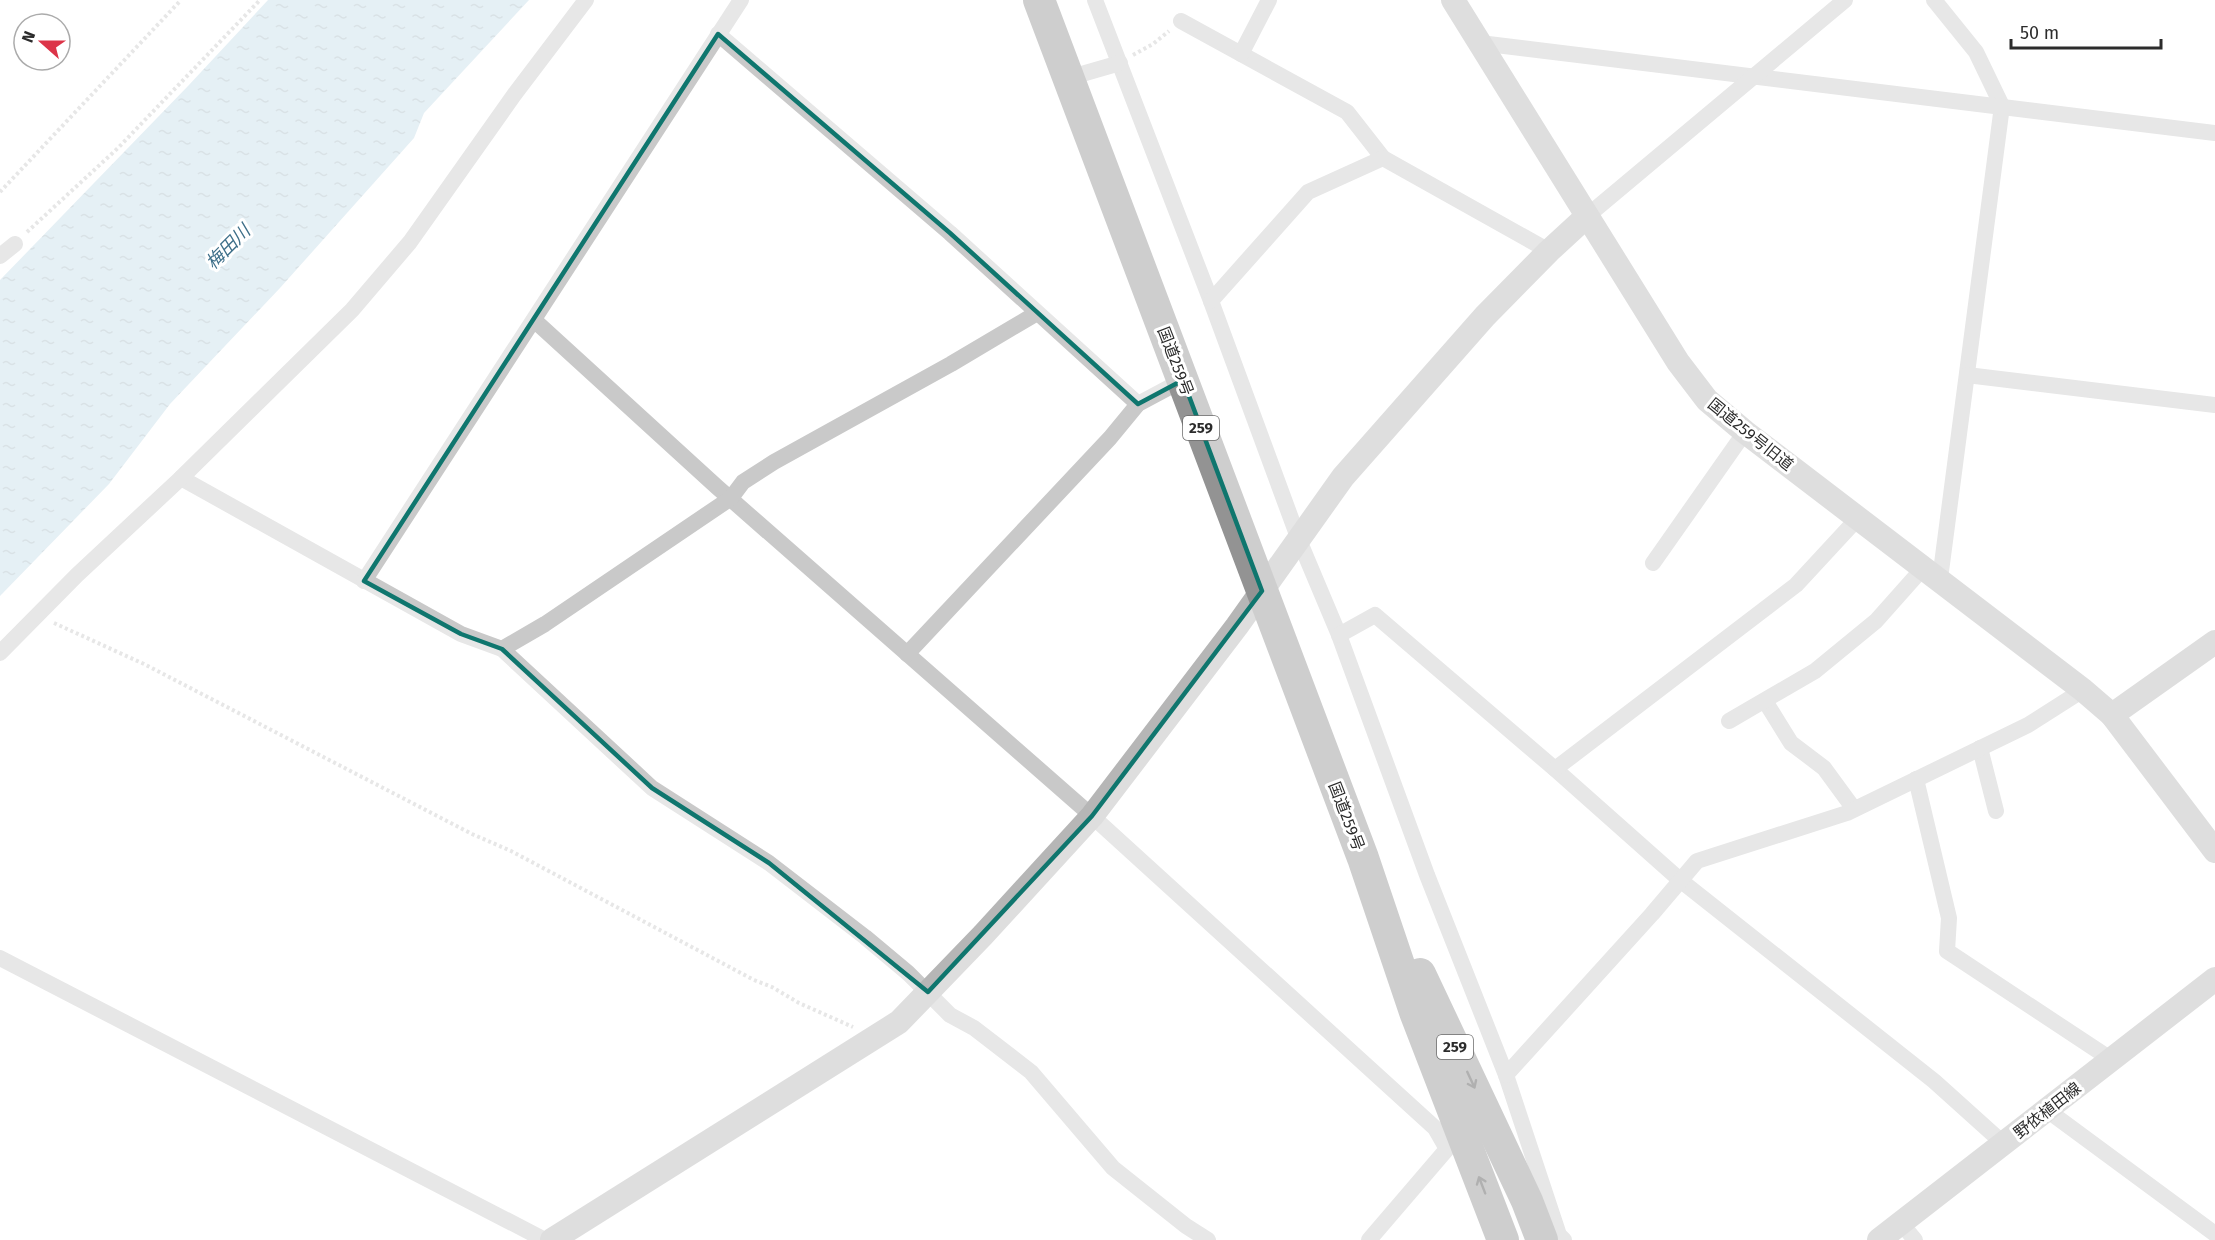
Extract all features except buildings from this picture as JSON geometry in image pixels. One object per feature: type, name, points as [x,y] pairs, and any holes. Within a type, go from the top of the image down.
[{"type":"highway","name":"国道259号","points":[[1039,0],[1363,858],[1415,1011],[1503,1240]]},
{"type":"highway","name":"国道259号","points":[[1363,858],[1440,1013],[1527,1202],[1542,1240]]},
{"type":"street","points":[[0,653],[352,310],[403,251],[514,95],[586,0]]},
{"type":"street","points":[[364,581],[741,0]]},
{"type":"street","points":[[1095,0],[1211,301],[1299,540],[1339,635],[1427,874],[1506,1075],[1559,1236],[1564,1240]]},
{"type":"street","points":[[1241,54],[1269,0]]},
{"type":"street","name":"国道259号旧道","points":[[1453,0],[1678,362],[1707,400],[1744,432],[1932,573],[2112,715]]},
{"type":"street","points":[[552,1240],[899,1022],[1092,816],[1262,591],[1342,477],[1485,316],[1586,217],[1845,0]]},
{"type":"street","points":[[1730,722],[1815,671],[1932,573],[1966,375],[2002,106],[1976,52],[1934,0]]},
{"type":"street","points":[[1181,21],[1347,112],[1383,158],[1549,251]]},
{"type":"street","points":[[718,34],[950,233],[1138,404]]},
{"type":"street","points":[[1480,43],[2215,134]]},
{"type":"street","points":[[1068,78],[1120,63]]},
{"type":"street","points":[[1211,301],[1308,192],[1383,158]]},
{"type":"street","points":[[0,256],[15,244]]},
{"type":"street","points":[[502,649],[545,624],[731,498],[743,482],[774,462],[951,364],[1037,313]]},
{"type":"street","points":[[534,320],[731,498],[1092,816],[1435,1128],[1447,1149],[1369,1240]]},
{"type":"street","points":[[1966,375],[2215,405]]},
{"type":"street","points":[[907,654],[1110,438],[1138,404],[1183,380]]},
{"type":"street","points":[[1653,563],[1744,432]]},
{"type":"street","points":[[181,478],[461,634],[502,649],[652,788],[769,863],[908,973],[950,1015],[974,1028],[1031,1072],[1113,1168],[1186,1226],[1208,1240]]},
{"type":"street","points":[[1555,769],[1796,585],[1858,518]]},
{"type":"street","points":[[1339,635],[1375,615],[1555,769],[1680,880],[1934,1081],[2004,1144]]},
{"type":"street","points":[[2215,642],[2112,715],[2215,851]]},
{"type":"street","points":[[1506,1075],[1697,861],[1854,809],[2028,725],[2083,690]]},
{"type":"street","points":[[1765,701],[1791,743],[1824,768],[1854,809]]},
{"type":"street","points":[[1980,748],[1996,812]]},
{"type":"street","points":[[1917,778],[1949,918],[1947,951],[2112,1060]]},
{"type":"street","points":[[0,958],[545,1240]]},
{"type":"street","name":"野依植田線","points":[[1879,1240],[1908,1232],[2004,1144],[2215,979]]},
{"type":"street","points":[[2047,1110],[2215,1234]]},
{"type":"path","points":[[0,192],[181,0]]},
{"type":"path","points":[[15,244],[118,148],[260,0]]},
{"type":"path","points":[[1120,63],[1153,44],[1181,21]]},
{"type":"path","points":[[37,616],[144,663],[471,834],[511,851],[754,980],[875,1037]]},
{"type":"highlighted area","points":[[718,34],[950,233],[1138,404],[1183,380],[1262,591],[1092,816],[928,992],[769,863],[652,788],[502,649],[461,634],[364,581]]},
{"type":"water","name":"梅田川","points":[[268,0],[529,0],[424,113],[414,138],[280,288],[170,404],[109,484],[0,596],[0,280]]}]
